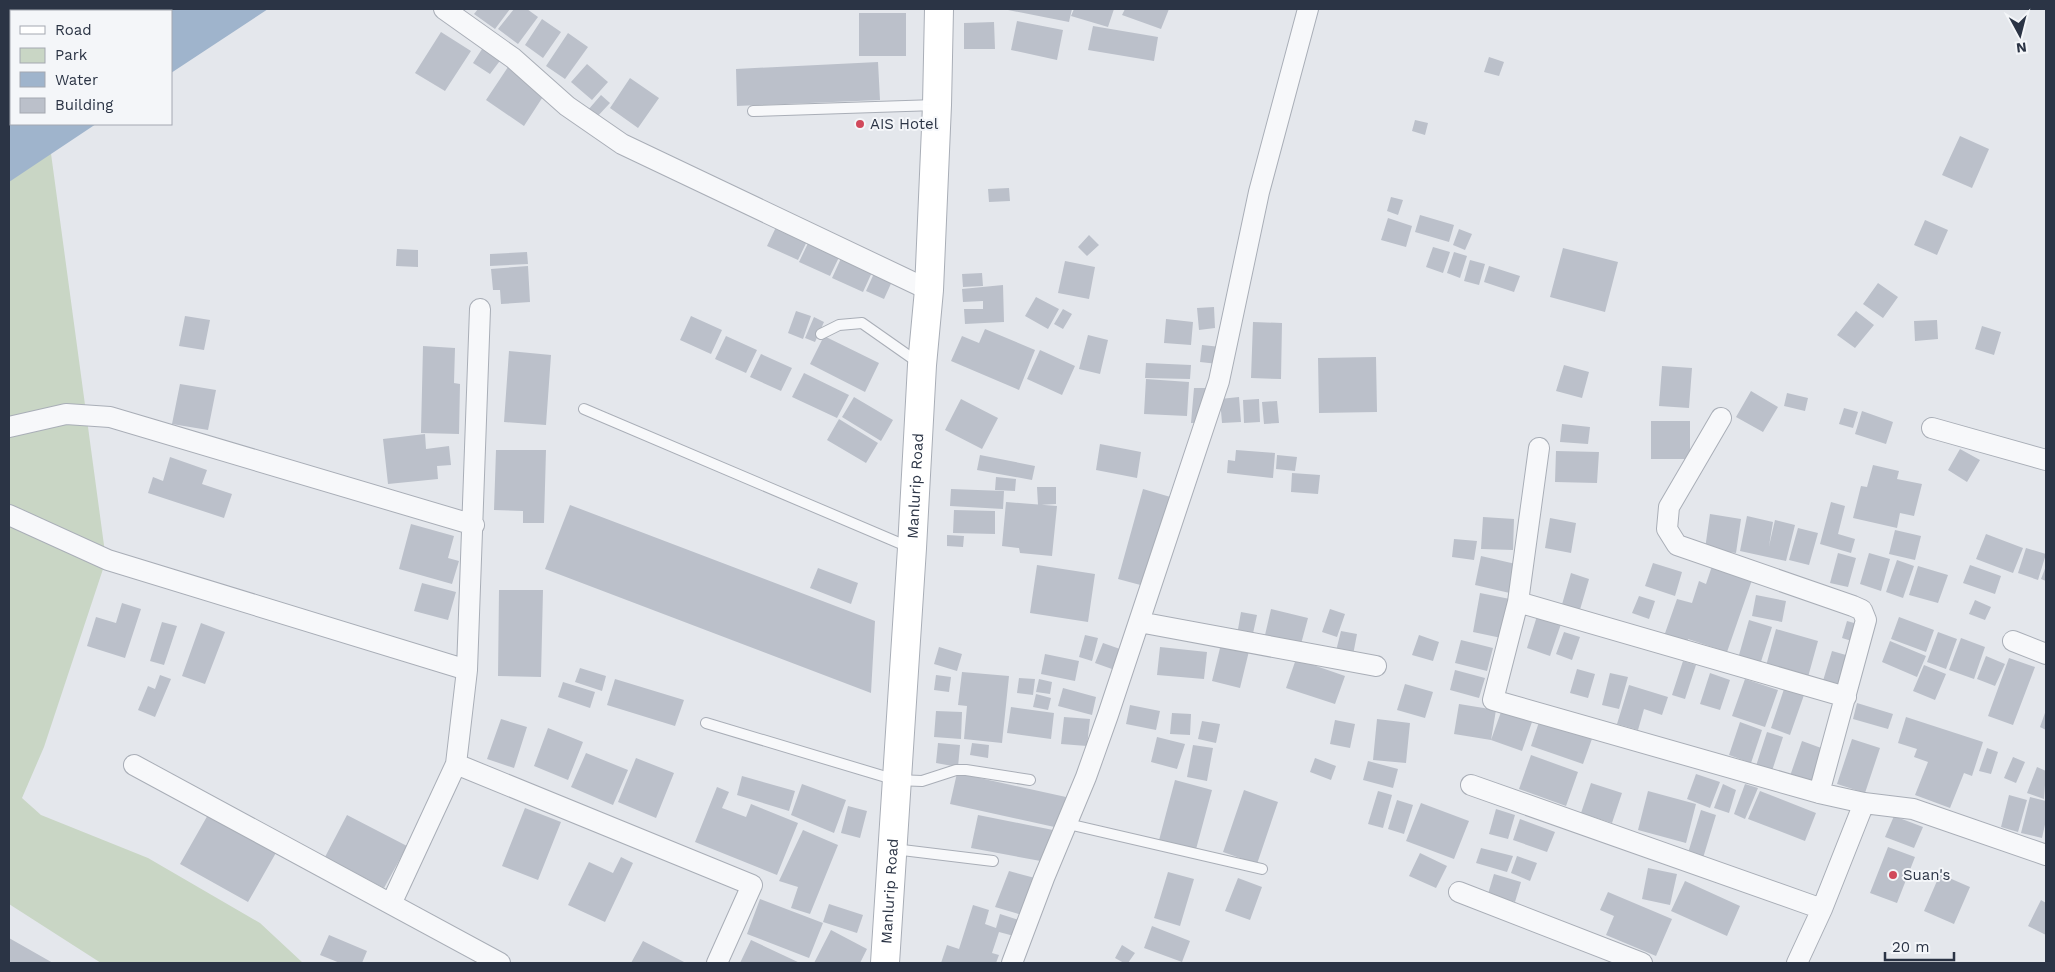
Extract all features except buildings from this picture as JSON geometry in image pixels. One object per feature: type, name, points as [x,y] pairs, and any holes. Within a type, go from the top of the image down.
[{"type":"main road","name":"Manlurip Road","points":[[885,963],[922,364],[929,290],[938,105],[939,9]]},
{"type":"street","points":[[444,9],[513,58],[567,106],[622,144],[929,290]]},
{"type":"street","points":[[1012,963],[1096,750],[1219,381],[1260,192],[1308,9]]},
{"type":"street","points":[[391,904],[456,764],[467,670],[474,525],[480,309]]},
{"type":"street","points":[[9,428],[66,414],[110,417],[474,525]]},
{"type":"street","points":[[1722,418],[1669,507],[1667,529],[1677,545],[1862,610],[1866,620],[1819,793]]},
{"type":"street","points":[[1932,428],[2046,460]]},
{"type":"street","points":[[1539,448],[1518,602],[1493,700],[1819,793],[1864,803],[1912,809],[2046,855]]},
{"type":"street","points":[[9,515],[108,560],[467,670]]},
{"type":"street","points":[[1518,602],[1846,697]]},
{"type":"street","points":[[1139,622],[1376,666]]},
{"type":"street","points":[[2013,641],[2046,654]]},
{"type":"street","points":[[456,764],[752,885],[717,963]]},
{"type":"street","points":[[134,765],[500,963]]},
{"type":"street","points":[[1471,785],[1822,909]]},
{"type":"street","points":[[1797,963],[1822,909],[1864,803]]},
{"type":"street","points":[[1459,892],[1642,963]]},
{"type":"lane","points":[[753,111],[938,105]]},
{"type":"lane","points":[[821,334],[839,325],[862,323],[922,364]]},
{"type":"lane","points":[[584,409],[912,548]]},
{"type":"lane","points":[[706,722],[896,780],[922,781],[956,770],[1030,780]]},
{"type":"lane","points":[[1068,824],[1262,869]]},
{"type":"lane","points":[[891,849],[992,861]]},
{"type":"green space","points":[[9,9],[32,9],[10,10],[10,125],[47,125],[106,560],[44,747],[22,798],[41,815],[148,858],[260,923],[303,963],[101,963],[9,904]]},
{"type":"water","points":[[268,9],[172,72],[172,10],[140,10]]},
{"type":"water","points":[[9,95],[10,125],[94,125],[9,182]]},
{"type":"place","name":"AIS Hotel","points":[[860,124]]},
{"type":"place","name":"Suan's","points":[[1893,875]]}]
